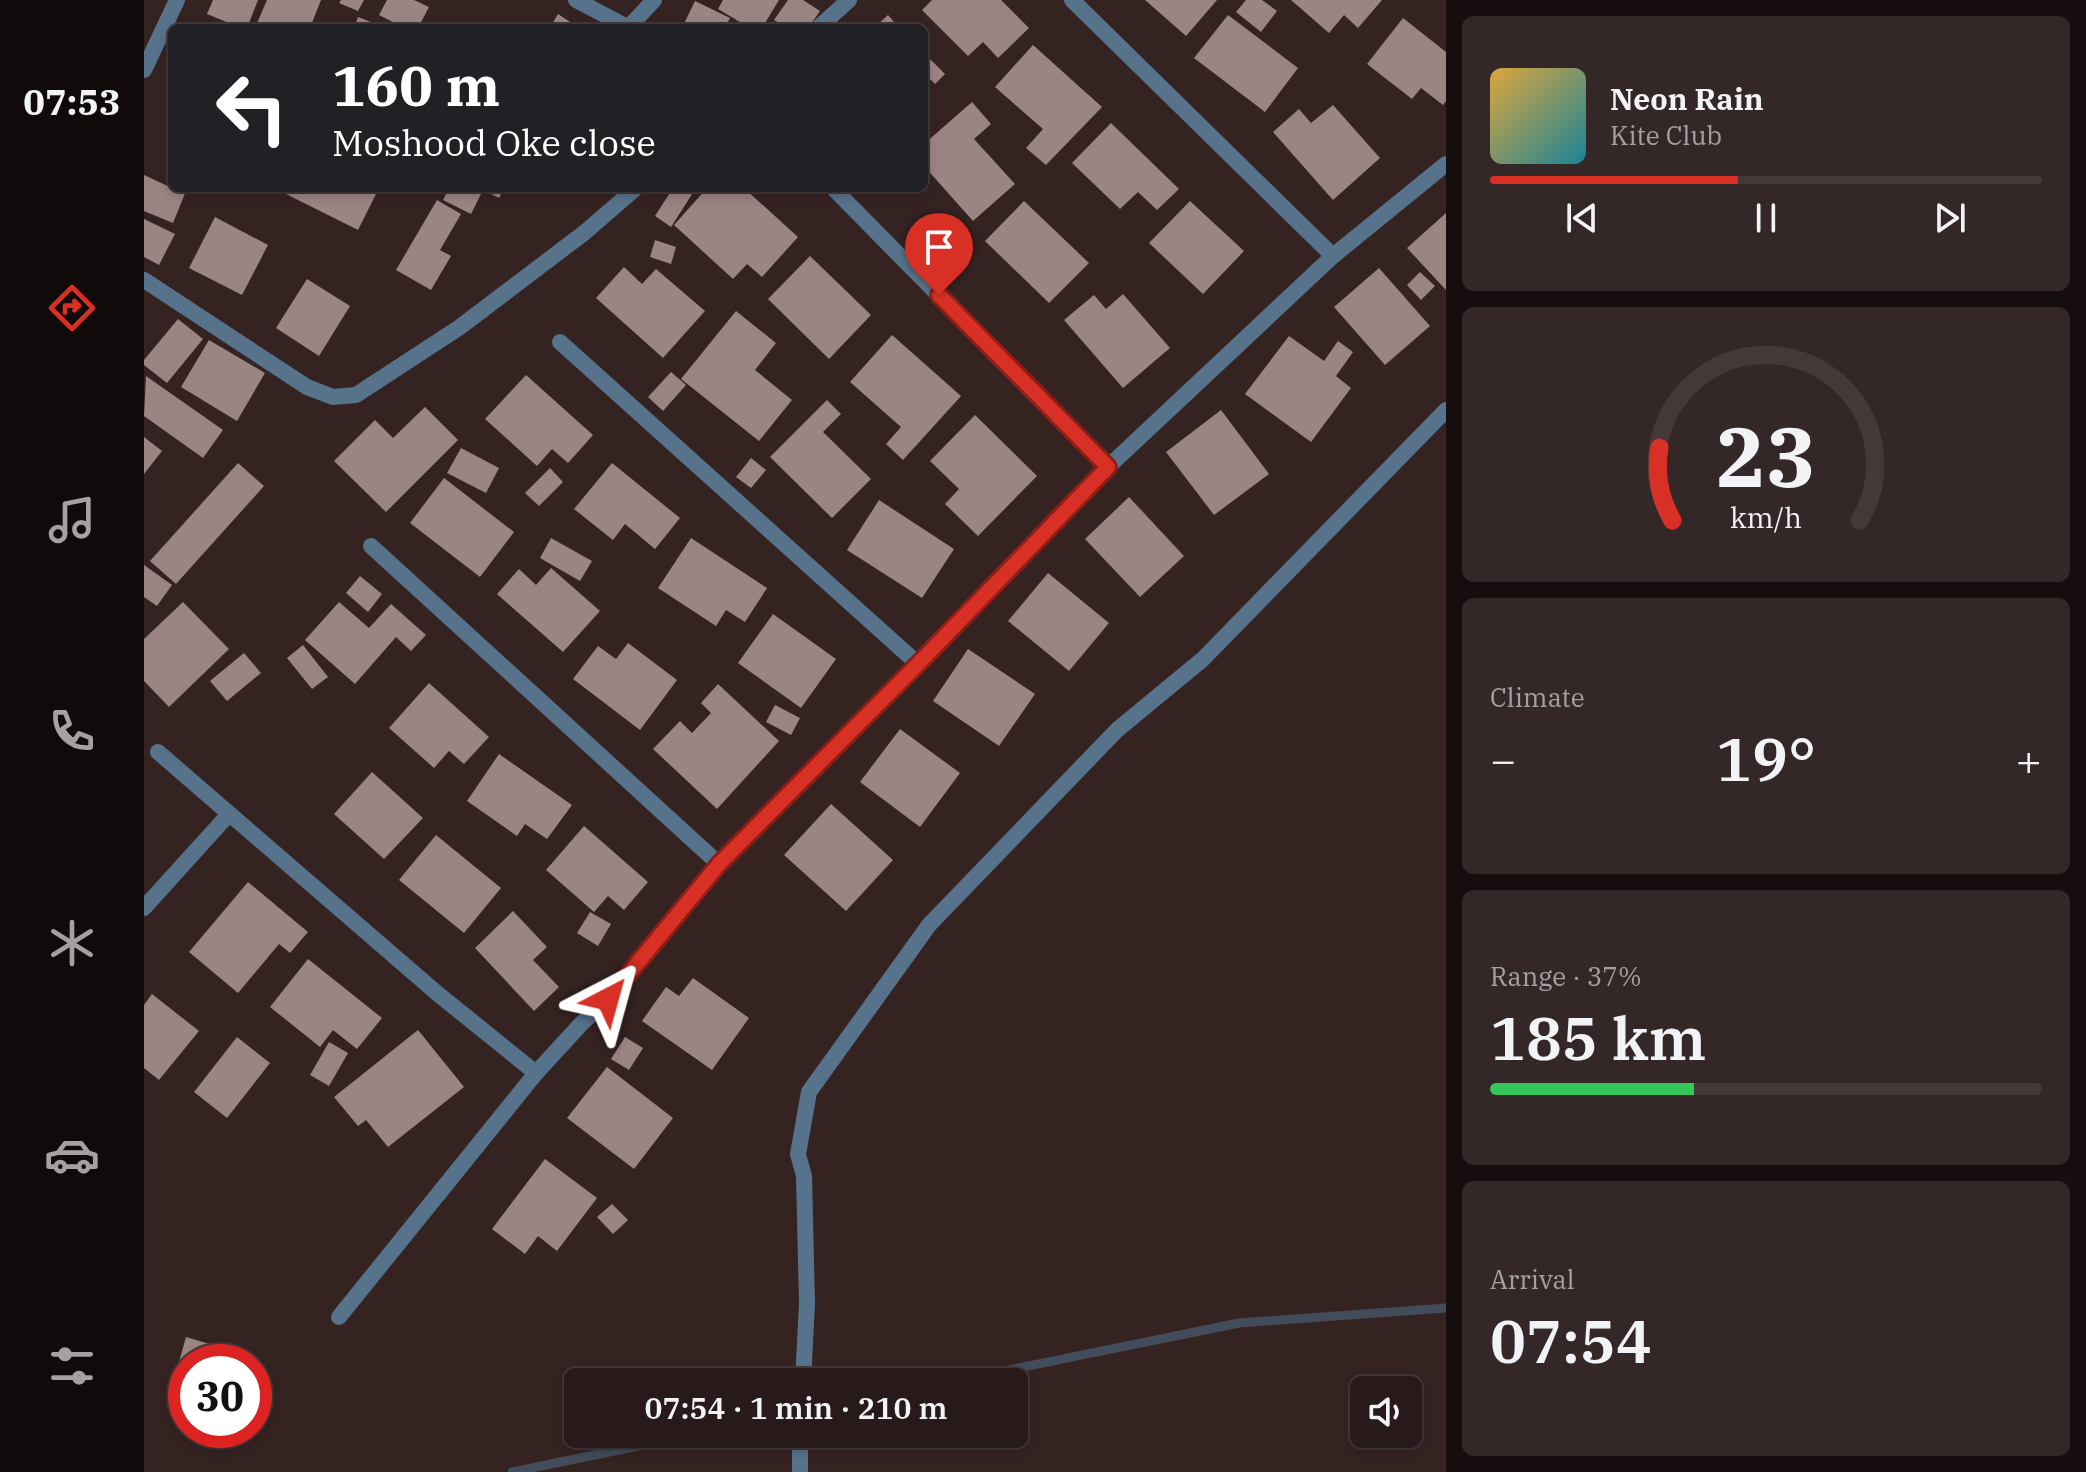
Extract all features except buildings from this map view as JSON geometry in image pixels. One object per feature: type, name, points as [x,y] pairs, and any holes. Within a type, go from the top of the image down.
[{"type":"street","points":[[144,70],[177,0]]},
{"type":"street","points":[[576,0],[621,24]]},
{"type":"street","points":[[633,24],[654,0]]},
{"type":"street","points":[[822,24],[849,0]]},
{"type":"street","points":[[1072,0],[1333,256]]},
{"type":"street","points":[[339,1317],[536,1073],[608,999],[719,864],[1108,467],[1333,256],[1446,164]]},
{"type":"street","points":[[144,280],[307,387],[333,397],[356,395],[460,327],[584,233],[631,192]]},
{"type":"street","points":[[837,192],[1108,467]]},
{"type":"street","points":[[560,342],[918,664]]},
{"type":"street","points":[[804,1368],[807,1303],[805,1192],[798,1154],[809,1092],[929,925],[1117,730],[1203,659],[1446,410]]},
{"type":"street","points":[[371,546],[719,864]]},
{"type":"street","points":[[158,752],[468,1020],[536,1073]]},
{"type":"street","points":[[144,908],[229,814]]},
{"type":"street","points":[[800,1448],[800,1472]]},
{"type":"waterway","points":[[1019,1368],[1239,1323],[1446,1308]]},
{"type":"waterway","points":[[512,1472],[629,1448]]},
{"type":"route","points":[[608,999],[719,864],[1108,467],[939,295]]}]
